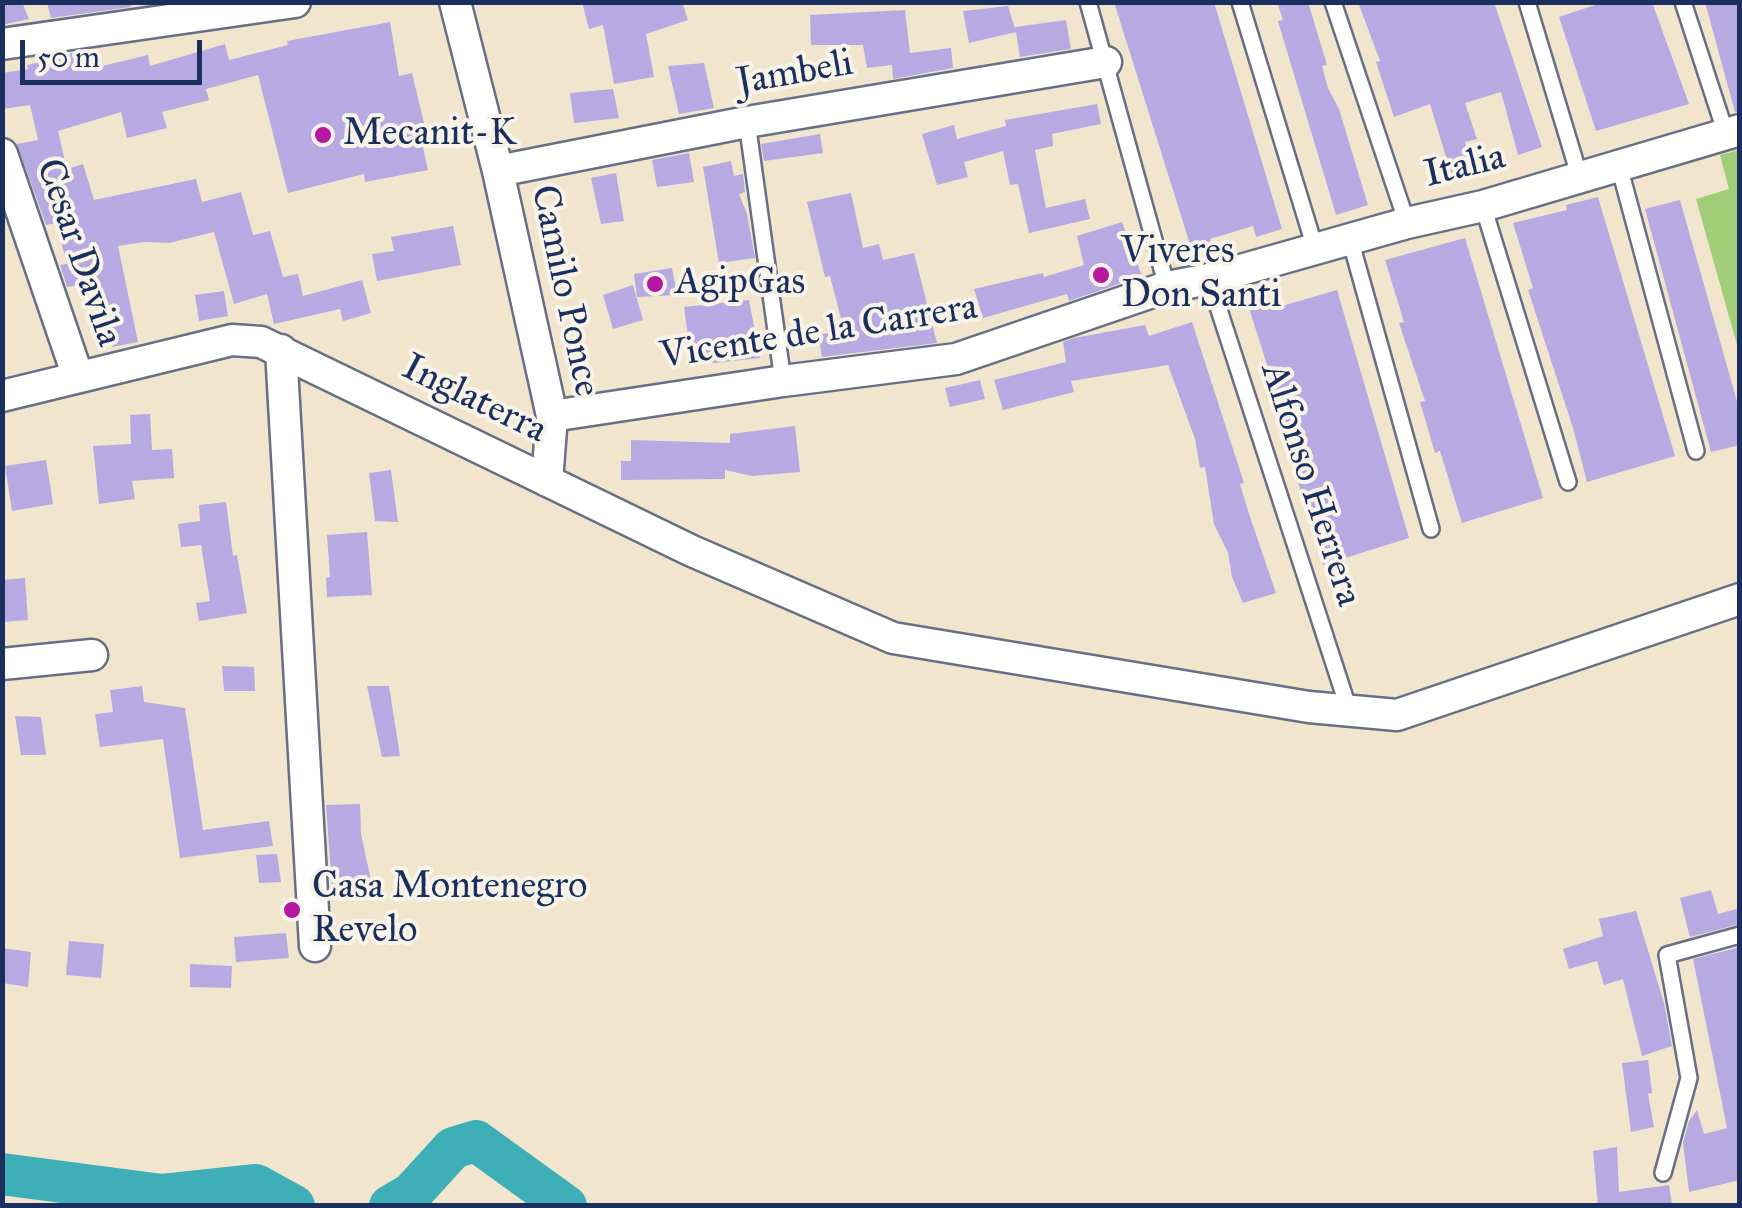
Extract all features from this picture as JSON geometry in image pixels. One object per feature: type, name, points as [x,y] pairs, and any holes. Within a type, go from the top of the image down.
[{"type":"street","points":[[2,44],[295,2]]},
{"type":"street","name":"Camilo Ponce","points":[[455,2],[498,171],[552,416],[546,481]]},
{"type":"street","name":"Jambeli","points":[[498,171],[746,122],[1106,62]]},
{"type":"street","name":"Italia","points":[[1209,279],[1406,222],[1483,206],[1733,132]]},
{"type":"street","name":"Cesar Davila","points":[[2,154],[78,377]]},
{"type":"street","name":"Vicente de la Carrera","points":[[552,416],[956,359],[1167,287],[1209,279]]},
{"type":"street","name":"Inglaterra","points":[[2,396],[232,340],[261,342],[692,551],[894,638],[1348,710],[1396,715],[1740,599]]},
{"type":"street","points":[[281,350],[315,946]]},
{"type":"street","points":[[2,664],[92,655]]},
{"type":"lane","points":[[1088,2],[1167,287]]},
{"type":"lane","points":[[1240,2],[1315,248]]},
{"type":"lane","points":[[1334,2],[1406,222]]},
{"type":"lane","points":[[1527,2],[1580,178]]},
{"type":"lane","points":[[1683,2],[1733,132]]},
{"type":"lane","points":[[746,122],[784,381]]},
{"type":"lane","points":[[1619,166],[1696,451]]},
{"type":"lane","points":[[1483,206],[1568,482]]},
{"type":"lane","points":[[1350,239],[1431,530]]},
{"type":"lane","name":"Alfonso Herrera","points":[[1209,279],[1348,710]]},
{"type":"lane","points":[[1663,1173],[1689,1078],[1667,955],[1740,935]]},
{"type":"green space","points":[[1740,150],[1739,352],[1696,199],[1729,189],[1720,155]]},
{"type":"building","points":[[2,2],[22,2],[29,19],[2,25]]},
{"type":"building","points":[[130,2],[131,7],[51,18],[47,3]]},
{"type":"building","points":[[582,2],[682,2],[688,20],[646,34],[654,77],[614,84],[603,25],[589,29]]},
{"type":"building","points":[[1114,2],[1214,2],[1282,229],[1256,237],[1253,226],[1210,239],[1214,250],[1194,257]]},
{"type":"building","points":[[1277,2],[1308,2],[1327,65],[1322,66],[1328,88],[1339,109],[1368,205],[1336,215],[1278,21],[1283,20]]},
{"type":"building","points":[[1358,2],[1494,2],[1542,147],[1518,155],[1501,92],[1465,103],[1477,139],[1465,142],[1475,174],[1453,180],[1430,104],[1394,117],[1376,62],[1380,61]]},
{"type":"building","points":[[1604,2],[1652,2],[1689,104],[1596,131],[1559,17]]},
{"type":"building","points":[[1705,2],[1740,2],[1740,112],[1735,112]]},
{"type":"building","points":[[1008,6],[1016,32],[969,43],[963,11]]},
{"type":"building","points":[[905,10],[910,53],[951,48],[953,68],[893,79],[892,65],[867,68],[863,45],[811,45],[810,15]]},
{"type":"building","points":[[1066,20],[1071,49],[1020,57],[1015,27]]},
{"type":"building","points":[[390,22],[399,76],[412,73],[424,123],[418,124],[428,170],[365,182],[364,174],[288,193],[258,75],[206,89],[209,100],[162,112],[167,128],[127,138],[121,112],[58,131],[67,169],[83,164],[94,200],[196,179],[202,202],[241,192],[253,235],[270,231],[283,277],[298,274],[303,296],[362,280],[371,313],[343,321],[340,309],[274,324],[267,294],[234,304],[214,232],[169,243],[118,246],[138,342],[112,347],[98,282],[67,287],[60,265],[67,264],[56,223],[46,225],[17,144],[38,140],[30,105],[2,109],[2,73],[79,52],[86,70],[148,55],[150,66],[225,44],[229,60],[288,45],[287,41]]},
{"type":"building","points":[[704,63],[714,108],[679,114],[668,66]]},
{"type":"building","points":[[613,89],[619,118],[574,123],[570,93]]},
{"type":"building","points":[[1097,104],[1101,124],[1052,134],[1053,146],[1035,150],[1046,208],[1085,199],[1090,219],[1029,233],[1018,184],[1010,185],[1003,151],[964,162],[968,177],[937,185],[922,134],[954,125],[957,139],[1006,126],[1005,120]]},
{"type":"building","points":[[820,134],[823,153],[764,161],[761,144]]},
{"type":"building","points":[[689,153],[694,182],[657,187],[652,160]]},
{"type":"building","points":[[731,161],[734,176],[743,174],[745,192],[739,194],[755,258],[719,263],[703,167]]},
{"type":"building","points":[[616,173],[624,221],[601,224],[591,178]]},
{"type":"building","points":[[851,193],[863,248],[879,244],[883,260],[914,253],[937,343],[822,357],[818,335],[844,330],[830,276],[825,277],[807,202]]},
{"type":"building","points":[[1598,197],[1675,456],[1587,482],[1528,290],[1533,288],[1513,223],[1567,210],[1566,205]]},
{"type":"building","points":[[1680,200],[1740,412],[1740,445],[1711,452],[1645,209]]},
{"type":"building","points":[[1122,222],[1142,276],[1069,301],[1067,294],[983,318],[974,289],[1043,273],[1044,277],[1084,265],[1077,236]]},
{"type":"building","points":[[453,226],[461,265],[377,281],[372,254],[394,251],[391,237]]},
{"type":"building","points":[[1465,238],[1543,498],[1462,523],[1420,402],[1425,401],[1399,323],[1404,322],[1385,260]]},
{"type":"building","name":"AgipGas","points":[[672,268],[677,295],[637,297],[634,274]]},
{"type":"building","points":[[633,285],[643,320],[613,329],[603,295]]},
{"type":"building","points":[[1337,290],[1409,538],[1323,565],[1287,445],[1292,443],[1248,305],[1269,300],[1272,309]]},
{"type":"building","points":[[224,291],[228,316],[199,321],[195,295]]},
{"type":"building","points":[[749,300],[760,358],[704,364],[702,350],[690,351],[684,307]]},
{"type":"building","points":[[1192,322],[1276,593],[1243,603],[1232,577],[1228,553],[1214,524],[1205,467],[1200,468],[1195,439],[1168,365],[1071,381],[1074,392],[1003,410],[994,380],[1066,362],[1063,342],[1074,338],[1145,325],[1149,336]]},
{"type":"building","points":[[980,380],[985,399],[950,407],[945,388]]},
{"type":"building","points":[[150,414],[152,450],[172,449],[174,478],[132,481],[135,499],[99,504],[93,446],[131,444],[130,415]]},
{"type":"building","points":[[795,426],[800,472],[752,476],[725,470],[725,479],[621,480],[621,461],[631,461],[631,440],[730,443],[730,434]]},
{"type":"building","points":[[46,460],[53,504],[12,511],[5,466]]},
{"type":"building","points":[[391,470],[398,522],[375,521],[369,473]]},
{"type":"building","points":[[226,502],[233,556],[237,555],[247,613],[199,621],[196,603],[210,601],[201,545],[181,547],[178,524],[200,521],[199,505]]},
{"type":"building","points":[[367,532],[372,595],[327,597],[327,535]]},
{"type":"building","points":[[25,578],[28,620],[2,622],[2,580]]},
{"type":"building","points":[[222,666],[254,667],[255,691],[224,691]]},
{"type":"building","points":[[142,686],[144,702],[185,708],[203,830],[269,821],[273,846],[180,858],[163,739],[100,747],[95,714],[113,712],[110,690]]},
{"type":"building","points":[[367,686],[389,686],[400,756],[382,757]]},
{"type":"building","points":[[15,716],[41,717],[46,755],[21,755]]},
{"type":"building","points":[[360,804],[361,834],[371,880],[332,887],[326,805]]},
{"type":"building","points":[[277,854],[281,882],[259,883],[256,855]]},
{"type":"building","points":[[1711,890],[1718,914],[1740,908],[1740,924],[1690,937],[1680,898]]},
{"type":"building","points":[[1636,911],[1664,1003],[1672,1046],[1642,1056],[1623,979],[1604,985],[1597,961],[1569,969],[1563,949],[1603,936],[1599,919]]},
{"type":"building","points":[[286,933],[289,958],[236,962],[234,937]]},
{"type":"building","points":[[69,941],[104,944],[101,978],[66,975]]},
{"type":"building","points":[[1740,947],[1740,1180],[1689,1192],[1683,1143],[1689,1121],[1697,1110],[1704,1134],[1727,1128],[1693,959]]},
{"type":"building","points":[[2,948],[31,952],[28,987],[2,983]]},
{"type":"building","points":[[190,964],[232,966],[231,988],[190,987]]},
{"type":"building","points":[[1648,1060],[1652,1093],[1648,1094],[1654,1127],[1631,1132],[1622,1063]]},
{"type":"building","points":[[1617,1147],[1619,1192],[1669,1185],[1672,1204],[1598,1206],[1593,1151]]},
{"type":"waterway","points":[[390,1206],[412,1193],[453,1148],[476,1141],[566,1206]]},
{"type":"waterway","points":[[2,1174],[162,1195],[256,1185],[294,1206]]},
{"type":"place","name":"Mecanit-K","points":[[323,135]]},
{"type":"place","name":"Viveres Don Santi","points":[[1101,275]]},
{"type":"place","name":"AgipGas","points":[[655,284]]},
{"type":"place","name":"Casa Montenegro Revelo","points":[[292,910]]}]
